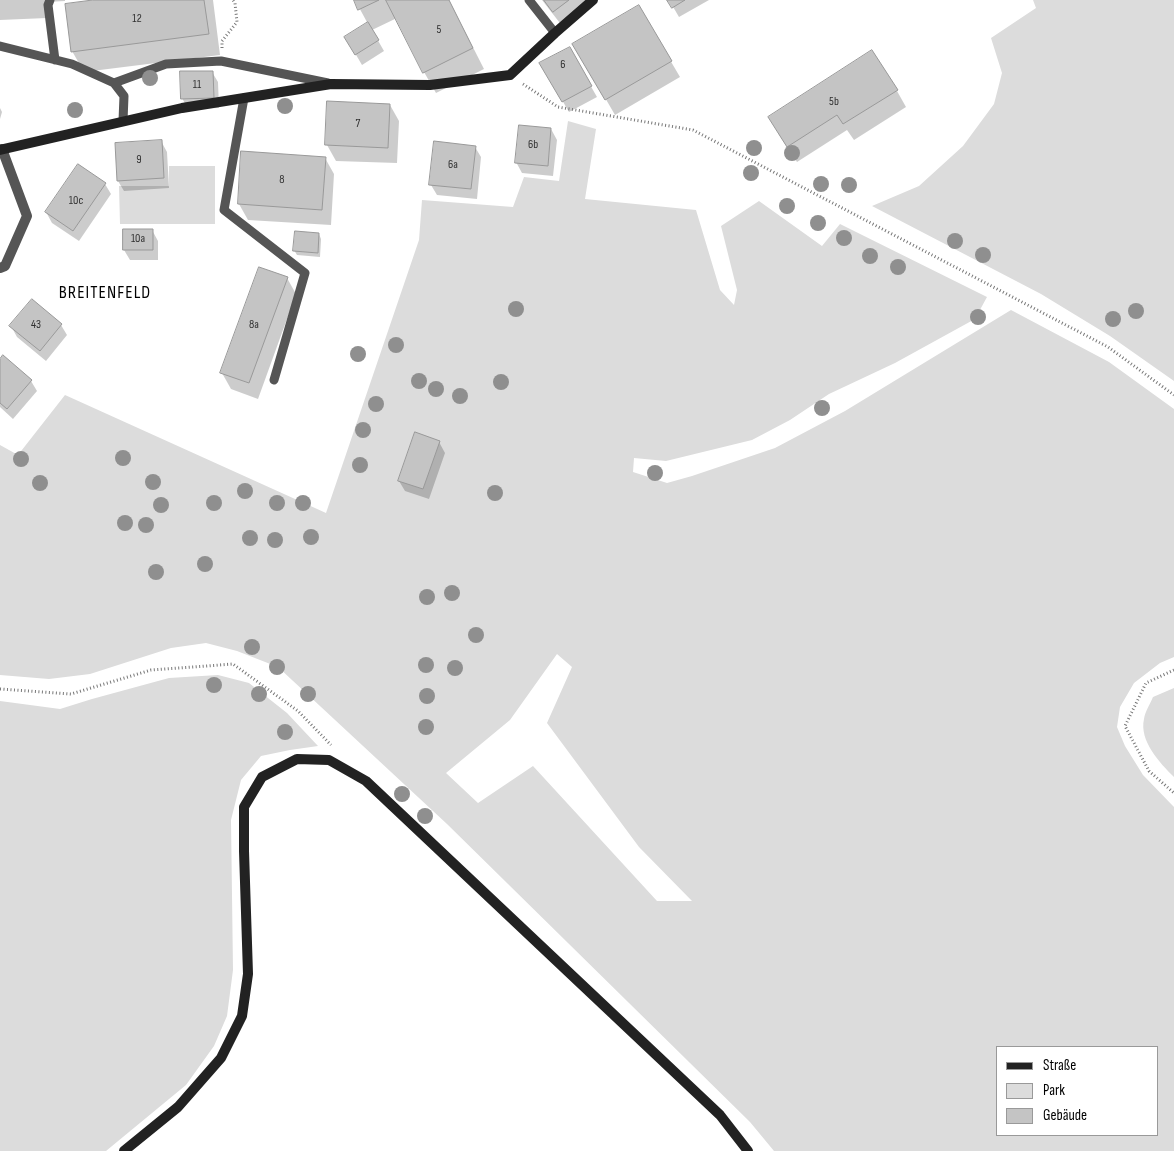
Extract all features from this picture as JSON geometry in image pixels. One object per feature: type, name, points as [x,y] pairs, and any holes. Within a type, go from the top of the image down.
[{"type":"street","points":[[0,268],[5,266],[27,216],[1,150],[182,108],[331,84],[430,85],[510,75],[593,0]]},
{"type":"street","points":[[124,1151],[178,1107],[221,1058],[242,1016],[248,974],[244,807],[262,777],[297,759],[329,760],[366,782],[720,1115],[748,1151]]},
{"type":"lane","points":[[50,0],[48,5],[54,60]]},
{"type":"lane","points":[[529,0],[555,33]]},
{"type":"lane","points":[[0,46],[72,64],[114,84],[124,96],[123,121]]},
{"type":"lane","points":[[114,84],[166,64],[221,61],[331,84]]},
{"type":"lane","points":[[244,98],[224,210],[304,273],[274,380]]},
{"type":"path","points":[[221,61],[222,41],[237,22],[235,2],[233,0]]},
{"type":"path","points":[[510,75],[558,107],[693,130],[1108,347],[1174,395]]},
{"type":"path","points":[[0,689],[71,694],[151,670],[233,664],[298,711],[332,746]]},
{"type":"path","points":[[1174,670],[1146,683],[1125,726],[1149,771],[1174,793]]},
{"type":"green space","points":[[1033,0],[1174,0],[1174,381],[1110,336],[1041,294],[872,206],[919,186],[963,146],[994,104],[1002,73],[991,38],[1036,8]]},
{"type":"green space","points":[[568,121],[596,129],[585,199],[696,210],[720,290],[734,305],[737,290],[721,226],[759,201],[822,246],[840,224],[987,297],[975,319],[895,363],[829,394],[790,420],[752,440],[666,461],[634,458],[633,472],[667,483],[775,448],[845,411],[1011,310],[1109,362],[1174,409],[1174,657],[1160,663],[1134,683],[1120,707],[1117,727],[1125,746],[1143,775],[1174,807],[1174,1151],[774,1151],[750,1122],[447,824],[278,667],[237,651],[206,643],[171,648],[90,674],[49,679],[0,675],[0,445],[18,455],[65,395],[326,513],[419,240],[422,200],[513,207],[524,177],[559,181]],"holes":[[[557,654],[572,667],[547,723],[639,847],[692,901],[657,901],[533,766],[478,803],[446,773],[510,720]]]},
{"type":"green space","points":[[169,166],[215,166],[215,224],[120,224],[119,186],[169,186]]},
{"type":"green space","points":[[218,675],[249,683],[287,713],[318,746],[261,756],[241,780],[231,820],[233,970],[227,1016],[214,1046],[186,1085],[106,1151],[0,1151],[0,701],[60,709],[169,678]]},
{"type":"green space","points":[[1174,688],[1174,777],[1152,751],[1143,727],[1145,714],[1153,697]]},
{"type":"building","points":[[93,0],[204,0],[209,34],[71,52],[65,4]]},
{"type":"building","points":[[354,0],[379,0],[358,10]]},
{"type":"building","points":[[386,0],[449,0],[473,48],[423,73]]},
{"type":"building","points":[[544,0],[569,0],[553,12]]},
{"type":"building","points":[[667,0],[685,0],[672,8]]},
{"type":"building","points":[[639,5],[672,61],[605,100],[572,44]]},
{"type":"building","points":[[368,22],[379,40],[355,55],[344,37]]},
{"type":"building","points":[[570,47],[592,86],[562,102],[539,63]]},
{"type":"building","points":[[872,50],[898,90],[843,124],[837,115],[787,147],[768,117]]},
{"type":"building","points":[[180,71],[213,71],[214,98],[181,99]]},
{"type":"building","points":[[327,101],[390,104],[388,148],[325,145]]},
{"type":"building","points":[[519,125],[551,128],[548,166],[515,163]]},
{"type":"building","points":[[162,140],[164,178],[117,181],[115,143]]},
{"type":"building","points":[[434,141],[476,146],[471,189],[429,185]]},
{"type":"building","points":[[241,151],[326,157],[322,210],[238,204]]},
{"type":"building","points":[[78,164],[106,183],[73,231],[45,212]]},
{"type":"building","points":[[123,229],[153,229],[153,250],[123,250]]},
{"type":"building","points":[[295,231],[319,233],[318,253],[293,251]]},
{"type":"building","points":[[259,267],[288,277],[249,383],[220,373]]},
{"type":"building","points":[[32,299],[62,324],[40,351],[9,326]]},
{"type":"building","points":[[3,355],[32,380],[7,409],[0,403],[0,359]]},
{"type":"building","points":[[415,432],[440,441],[423,489],[398,481]]},
{"type":"district","name":"BREITENFELD","points":[[105,293]]}]
